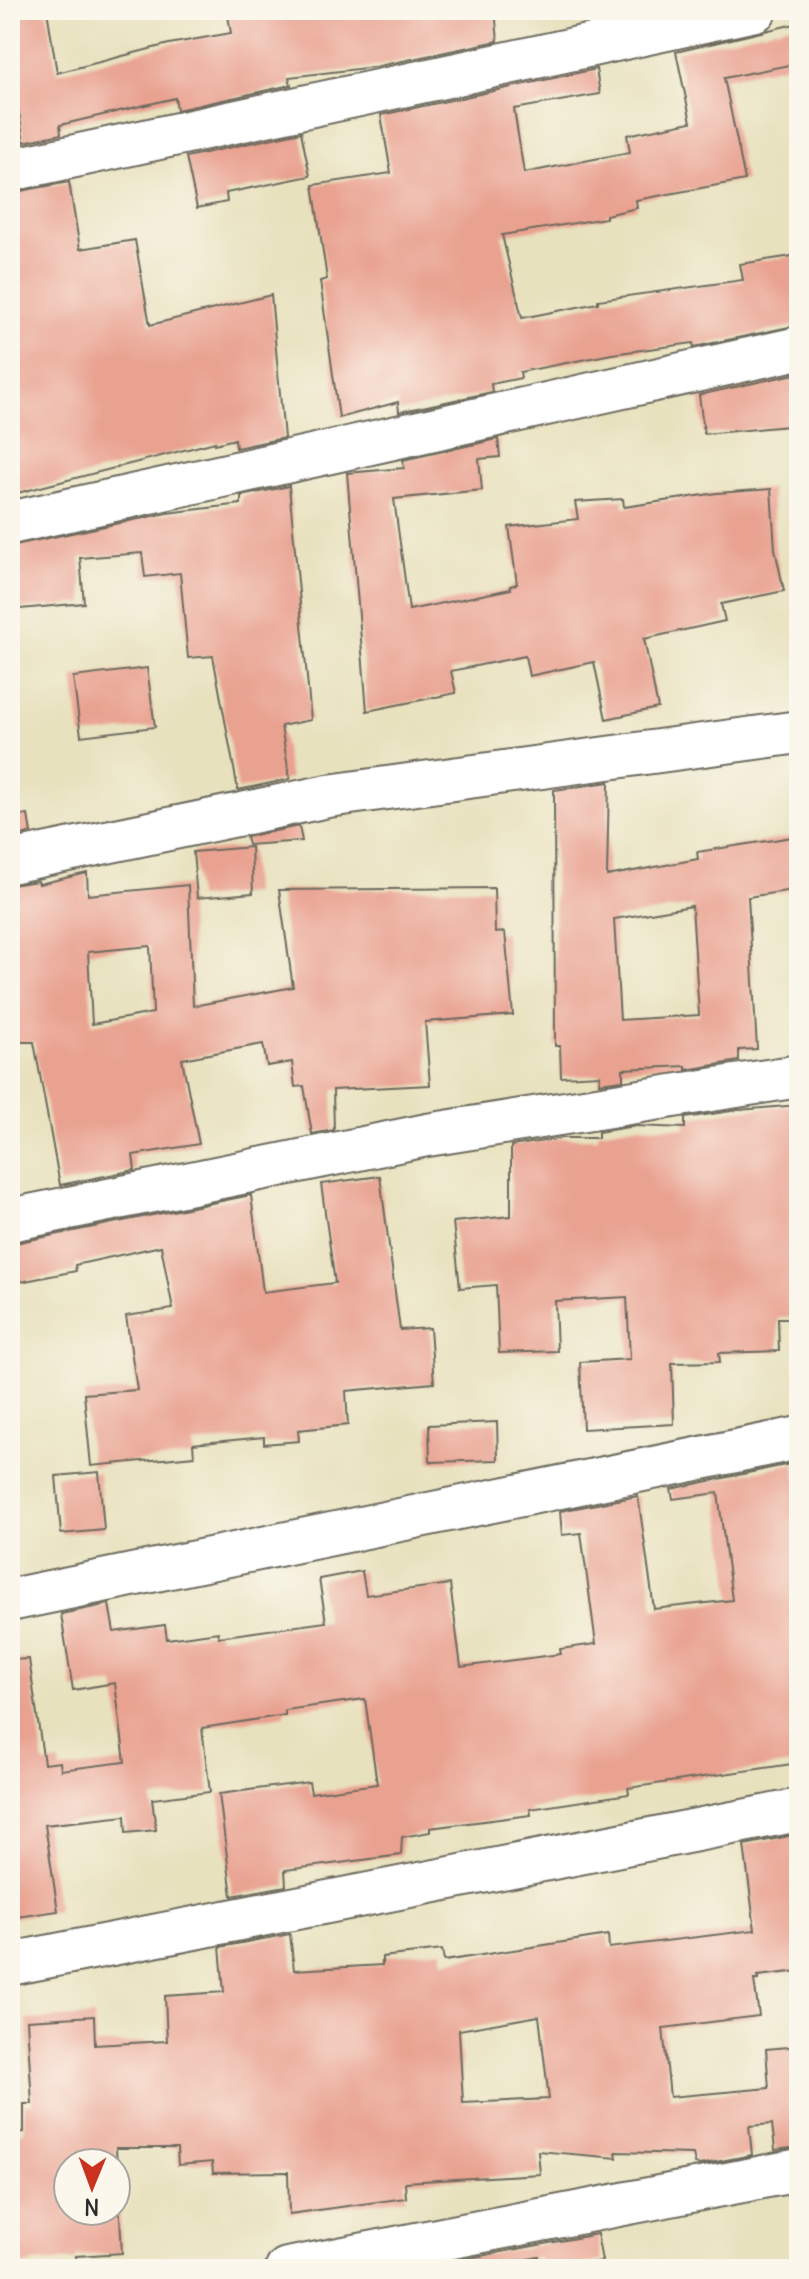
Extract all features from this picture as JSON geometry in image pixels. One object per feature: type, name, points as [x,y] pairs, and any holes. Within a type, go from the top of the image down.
[{"type":"street","points":[[10,170],[755,10]]},
{"type":"street","points":[[10,523],[799,348]]},
{"type":"street","points":[[10,862],[328,796],[799,732]]},
{"type":"street","points":[[10,1220],[427,1135],[799,1076]]},
{"type":"street","points":[[10,1600],[799,1438]]},
{"type":"street","points":[[10,1964],[799,1810]]},
{"type":"street","points":[[287,2269],[799,2170]]},
{"type":"building","points":[[10,10],[47,10],[57,73],[169,44],[231,33],[227,10],[495,10],[498,41],[374,67],[289,77],[291,85],[177,110],[175,98],[60,125],[61,134],[24,142],[10,62]]},
{"type":"building","points":[[799,23],[799,63],[724,78],[745,180],[636,200],[637,208],[606,215],[606,218],[502,235],[522,318],[598,303],[598,300],[743,280],[740,264],[799,255],[799,325],[694,347],[693,343],[612,354],[520,372],[521,378],[491,384],[492,392],[399,412],[398,402],[339,418],[320,281],[327,279],[313,185],[391,173],[381,115],[596,69],[600,94],[514,109],[524,173],[630,152],[627,135],[691,122],[676,52]]},
{"type":"building","points":[[301,132],[310,176],[226,193],[227,202],[197,208],[186,157]]},
{"type":"building","points":[[69,182],[80,249],[135,240],[150,325],[271,295],[284,438],[236,448],[235,439],[215,442],[10,495],[10,193]]},
{"type":"building","points":[[799,373],[799,425],[704,434],[699,395]]},
{"type":"building","points":[[498,439],[500,457],[479,459],[482,490],[394,499],[409,610],[511,589],[510,586],[517,584],[509,527],[578,519],[575,502],[623,499],[624,507],[717,493],[771,489],[775,549],[784,591],[721,604],[725,621],[644,639],[658,708],[606,719],[594,662],[529,676],[525,656],[451,671],[456,693],[367,711],[347,473],[404,468],[403,460]]},
{"type":"building","points":[[289,486],[311,720],[281,726],[290,779],[238,790],[213,656],[188,658],[180,573],[145,577],[142,553],[80,558],[84,603],[10,610],[10,546],[167,513],[241,504],[241,496]]},
{"type":"building","points":[[147,668],[155,727],[81,736],[73,677]]},
{"type":"building","points":[[609,782],[607,876],[698,859],[697,852],[799,836],[799,889],[748,897],[757,1049],[739,1050],[739,1061],[686,1070],[686,1066],[623,1069],[623,1080],[599,1083],[600,1075],[561,1077],[560,1046],[555,1046],[554,790]],"holes":[[[692,906],[699,1015],[620,1020],[614,919]]]},
{"type":"building","points":[[28,815],[31,833],[10,837],[10,817]]},
{"type":"building","points":[[299,826],[302,841],[248,845],[246,837]]},
{"type":"building","points":[[251,847],[253,893],[197,898],[193,852]]},
{"type":"building","points":[[87,873],[88,895],[188,885],[193,1006],[293,987],[279,890],[494,888],[495,933],[505,932],[513,1015],[425,1022],[430,1085],[333,1090],[334,1130],[312,1134],[304,1086],[295,1087],[292,1062],[267,1066],[263,1044],[182,1059],[199,1144],[133,1155],[135,1170],[60,1185],[34,1042],[10,1042],[10,885],[38,881],[39,884]],"holes":[[[150,946],[153,1013],[92,1024],[88,952]]]},
{"type":"building","points":[[799,1105],[799,1318],[778,1318],[779,1351],[719,1353],[720,1362],[672,1363],[674,1424],[583,1429],[580,1362],[630,1359],[627,1297],[555,1301],[557,1351],[499,1353],[496,1285],[460,1288],[453,1222],[511,1216],[511,1146],[563,1138],[598,1138],[598,1132],[635,1126],[685,1128],[685,1118]]},
{"type":"building","points":[[380,1176],[400,1330],[430,1328],[434,1383],[346,1391],[348,1425],[298,1430],[299,1441],[264,1444],[264,1437],[193,1444],[194,1456],[91,1466],[84,1394],[137,1390],[126,1316],[173,1309],[161,1246],[75,1265],[76,1271],[10,1284],[10,1244],[251,1195],[263,1292],[335,1283],[321,1184]]},
{"type":"building","points":[[497,1422],[498,1460],[430,1462],[429,1425]]},
{"type":"building","points":[[795,1463],[799,1497],[799,1763],[628,1788],[629,1794],[530,1809],[531,1815],[430,1828],[430,1832],[402,1837],[401,1855],[285,1870],[286,1886],[232,1896],[219,1794],[309,1782],[311,1793],[377,1784],[365,1699],[285,1710],[285,1715],[202,1728],[210,1792],[152,1799],[156,1830],[126,1833],[125,1816],[45,1825],[58,1911],[10,1918],[10,1660],[29,1659],[44,1764],[60,1762],[61,1770],[125,1762],[115,1683],[73,1690],[61,1614],[109,1604],[114,1632],[165,1625],[167,1639],[218,1632],[219,1637],[326,1622],[319,1579],[362,1571],[366,1595],[450,1584],[461,1667],[561,1654],[560,1649],[596,1644],[581,1533],[562,1535],[560,1511],[638,1496],[654,1609],[732,1600],[718,1493],[673,1499],[671,1489]]},
{"type":"building","points":[[99,1472],[104,1530],[61,1534],[56,1476]]},
{"type":"building","points":[[799,1834],[799,1971],[758,1976],[758,1980],[754,1980],[759,2016],[663,2028],[670,2097],[769,2088],[766,2049],[799,2046],[799,2147],[775,2150],[772,2124],[749,2126],[752,2155],[700,2165],[695,2164],[693,2154],[616,2152],[617,2158],[538,2151],[540,2174],[405,2182],[406,2198],[289,2214],[288,2172],[213,2173],[212,2162],[178,2165],[177,2148],[52,2147],[52,2227],[121,2227],[122,2253],[76,2256],[76,2260],[10,2268],[10,2133],[24,2132],[24,2104],[32,2104],[27,2020],[94,2016],[95,2045],[167,2041],[165,1996],[224,1992],[220,1947],[290,1934],[294,1970],[382,1965],[382,1957],[442,1950],[444,1961],[608,1935],[609,1948],[755,1930],[744,1845]],"holes":[[[539,2016],[549,2099],[463,2103],[459,2030]]]},
{"type":"building","points":[[597,2234],[602,2261],[541,2269],[539,2257],[456,2269],[454,2261]]}]
